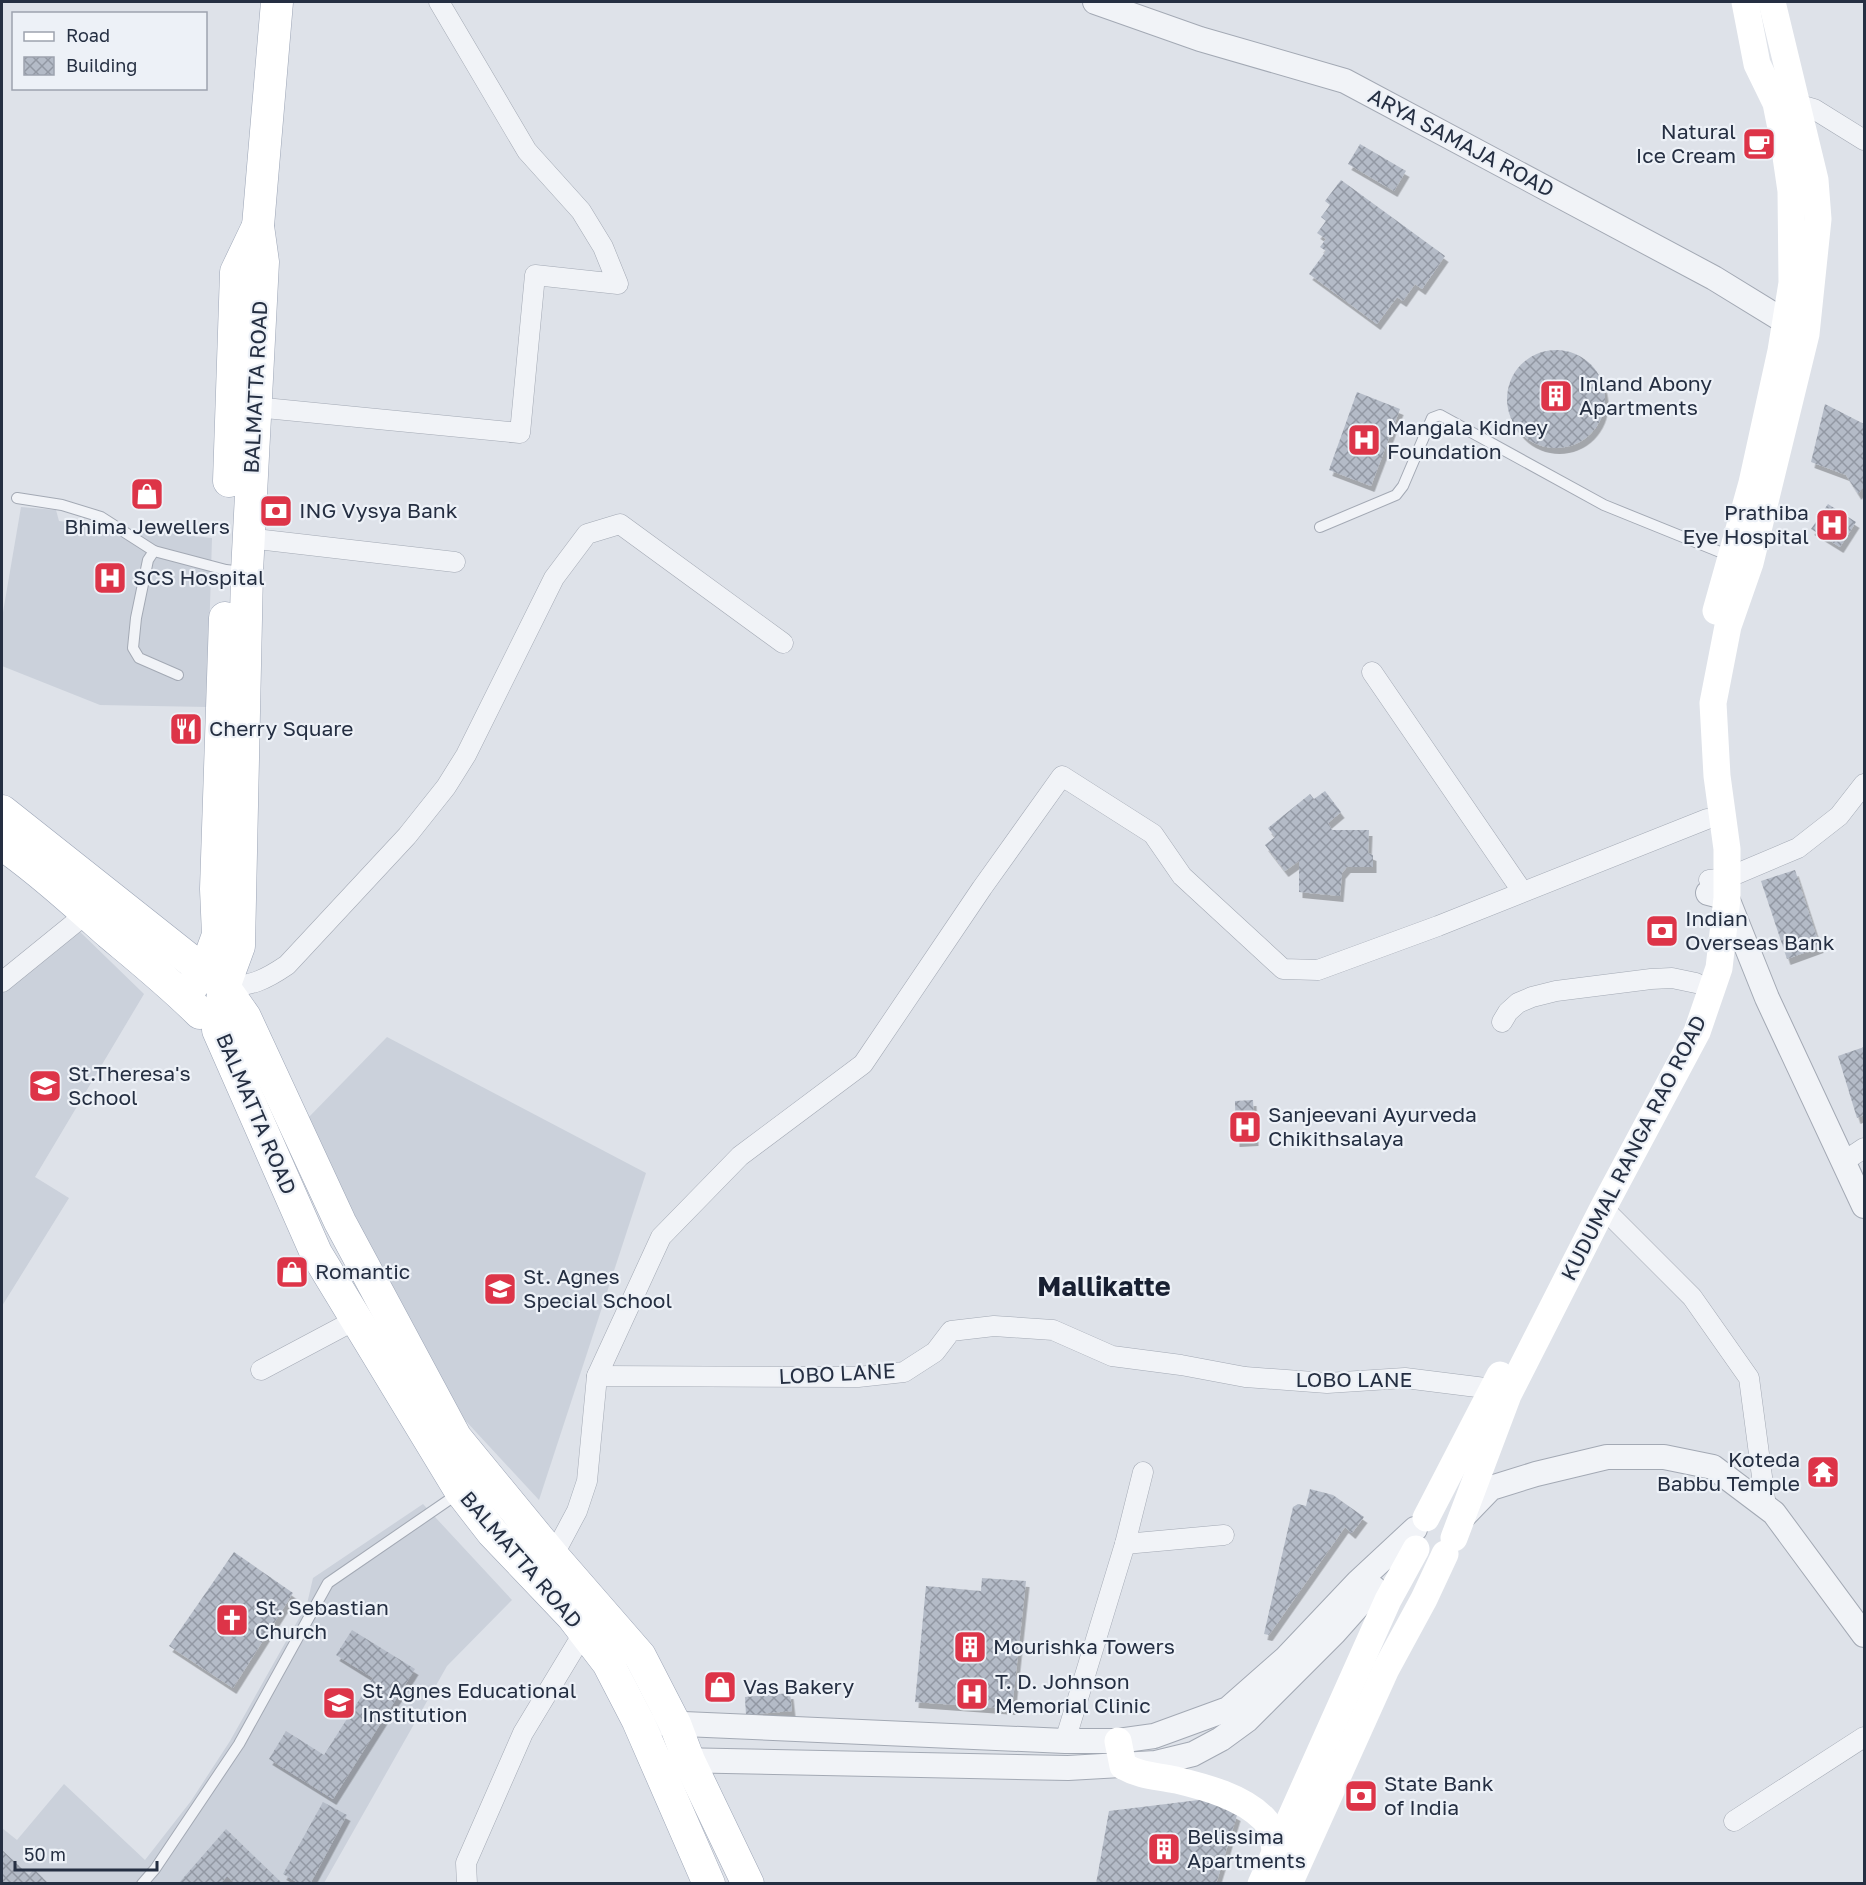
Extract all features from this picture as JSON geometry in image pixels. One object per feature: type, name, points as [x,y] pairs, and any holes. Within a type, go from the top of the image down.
[{"type":"main road","name":"BALMATTA ROAD","points":[[236,571],[248,538],[263,262],[258,226],[277,2]]},
{"type":"main road","points":[[1261,1884],[1417,1535],[1690,1007],[1718,887],[1710,857],[1696,727],[1697,691],[1711,626],[1730,556],[1796,328],[1792,283],[1791,191],[1776,103],[1757,64],[1745,2]]},
{"type":"main road","name":"KUDUMAL RANGA RAO ROAD","points":[[1289,1884],[1386,1669],[1424,1599],[1453,1537],[1508,1395],[1603,1208],[1697,1032],[1719,968],[1718,887],[1727,849],[1717,776],[1713,703],[1728,626],[1750,563],[1818,219],[1815,180],[1772,2]]},
{"type":"main road","name":"BALMATTA ROAD","points":[[185,998],[213,979],[239,946],[236,272],[258,226]]},
{"type":"main road","points":[[2,811],[213,979],[245,1017],[340,1222],[456,1438],[553,1556],[640,1656],[675,1724],[689,1761],[748,1884]]},
{"type":"main road","points":[[2,844],[30,864],[170,982],[218,1030]]},
{"type":"main road","name":"BALMATTA ROAD","points":[[213,979],[218,1030],[316,1253],[461,1492],[492,1532],[572,1616],[608,1663],[638,1721],[709,1884]]},
{"type":"main road","points":[[1434,1517],[1448,1521],[1452,1526],[1453,1537],[1436,1558],[1428,1558],[1417,1535],[1434,1517]]},
{"type":"main road","points":[[1120,1754],[1136,1774],[1176,1780],[1232,1798],[1265,1820],[1272,1832],[1275,1849]]},
{"type":"street","points":[[254,407],[520,433],[535,275],[618,284],[603,247],[581,211],[527,151],[439,2]]},
{"type":"street","name":"ARYA SAMAJA ROAD","points":[[1095,2],[1200,39],[1346,81],[1714,278],[1796,328]]},
{"type":"street","points":[[1797,104],[1814,109],[1864,140]]},
{"type":"street","points":[[213,979],[244,987],[265,980],[287,965],[407,836],[446,787],[466,755],[554,578],[587,534],[620,524],[783,643]]},
{"type":"street","points":[[248,538],[455,562]]},
{"type":"street","points":[[1372,672],[1522,891]]},
{"type":"street","points":[[553,1556],[577,1511],[586,1481],[597,1377],[661,1237],[740,1156],[863,1064],[982,888],[1062,776],[1153,834],[1182,876],[1283,969],[1318,970],[1438,926],[1707,819]]},
{"type":"street","points":[[1864,784],[1839,816],[1798,848],[1718,887],[1864,1206]]},
{"type":"street","points":[[2,982],[87,913]]},
{"type":"street","points":[[1502,1022],[1508,1012],[1518,1003],[1556,991],[1652,979],[1672,978],[1696,983]]},
{"type":"street","points":[[1843,1162],[1864,1148]]},
{"type":"street","points":[[1603,1208],[1692,1298],[1749,1378],[1766,1507]]},
{"type":"street","points":[[261,1370],[357,1319]]},
{"type":"street","name":"LOBO LANE","points":[[597,1377],[858,1377],[904,1372],[935,1352],[951,1331],[994,1326],[1053,1330],[1112,1356],[1181,1365],[1245,1377],[1327,1383],[1405,1378],[1493,1389]]},
{"type":"street","points":[[1453,1537],[1491,1488],[1536,1474],[1607,1457],[1664,1457],[1713,1467],[1774,1513],[1864,1635]]},
{"type":"street","points":[[1065,1742],[1125,1544],[1143,1472]]},
{"type":"street","points":[[1125,1544],[1224,1535]]},
{"type":"street","points":[[638,1721],[1065,1742],[1156,1763],[1193,1754],[1221,1739],[1246,1720],[1334,1633],[1417,1535]]},
{"type":"street","points":[[467,1884],[466,1863],[523,1733],[584,1632]]},
{"type":"street","points":[[1734,1821],[1864,1737]]},
{"type":"street","points":[[655,1760],[1068,1768],[1120,1754]]},
{"type":"lane","points":[[1320,527],[1389,498],[1400,491],[1432,418],[1440,415],[1604,505],[1730,556]]},
{"type":"lane","points":[[16,498],[62,505],[101,517],[154,551],[236,571]]},
{"type":"lane","points":[[154,551],[148,560],[136,618],[133,648],[139,658],[178,675]]},
{"type":"lane","points":[[142,1884],[155,1869],[239,1744],[328,1583],[461,1492]]},
{"type":"shaded area","name":"SCS Hospital","points":[[21,507],[56,510],[59,521],[212,538],[207,707],[100,705],[2,666],[2,618]]},
{"type":"shaded area","name":"St.Theresa's School","points":[[76,928],[144,994],[35,1177],[69,1198],[2,1306],[2,983]]},
{"type":"shaded area","name":"St. Agnes Special School","points":[[387,1037],[646,1173],[539,1500],[451,1405],[306,1120]]},
{"type":"shaded area","name":"St Agnes Educational Institution","points":[[423,1504],[512,1600],[447,1666],[324,1883],[2,1883],[2,1828],[17,1840],[64,1784],[145,1860],[191,1801],[230,1741],[307,1604],[313,1578]]},
{"type":"building","points":[[1360,144],[1406,171],[1394,191],[1348,164]]},
{"type":"building","points":[[1341,180],[1445,256],[1422,289],[1415,284],[1403,301],[1397,297],[1377,324],[1309,274],[1326,251],[1320,247],[1326,239],[1317,233],[1326,221],[1321,217],[1330,205],[1325,201]]},
{"type":"building","name":"Inland Abony Apartments","points":[[1556,350],[1575,354],[1590,365],[1601,380],[1605,399],[1601,418],[1590,433],[1575,444],[1556,448],[1537,444],[1522,433],[1511,418],[1507,399],[1511,380],[1522,365],[1537,354]]},
{"type":"building","name":"Mangala Kidney Foundation","points":[[1357,392],[1400,409],[1371,486],[1329,470]]},
{"type":"building","points":[[1825,404],[1864,424],[1864,486],[1858,494],[1846,475],[1811,462]]},
{"type":"building","points":[[1828,504],[1856,522],[1840,547],[1811,529]]},
{"type":"building","points":[[1325,791],[1341,812],[1328,823],[1332,830],[1369,830],[1368,853],[1373,855],[1373,867],[1347,867],[1342,873],[1340,896],[1299,892],[1299,861],[1285,871],[1265,845],[1275,837],[1268,828],[1310,794],[1314,799]]},
{"type":"building","points":[[1795,870],[1820,947],[1787,959],[1761,881]]},
{"type":"building","points":[[1864,1047],[1864,1115],[1857,1118],[1838,1056]]},
{"type":"building","points":[[1253,1100],[1255,1140],[1236,1141],[1235,1101]]},
{"type":"building","points":[[1310,1489],[1333,1495],[1364,1517],[1352,1533],[1345,1527],[1269,1635],[1264,1634],[1293,1507],[1298,1504],[1306,1506]]},
{"type":"building","name":"St. Sebastian Church","points":[[234,1552],[293,1593],[233,1688],[169,1646]]},
{"type":"building","name":"Mourishka Towers","points":[[982,1578],[1026,1581],[1012,1709],[915,1702],[926,1586],[981,1591]]},
{"type":"building","points":[[352,1630],[415,1669],[333,1799],[269,1759],[286,1731],[324,1755],[373,1678],[336,1655]]},
{"type":"building","points":[[790,1693],[792,1711],[746,1715],[745,1697]]},
{"type":"building","name":"Belissima Apartments","points":[[1207,1799],[1237,1815],[1216,1884],[1096,1884],[1109,1811]]},
{"type":"building","points":[[323,1802],[347,1815],[310,1884],[300,1884],[283,1874]]},
{"type":"building","points":[[226,1829],[283,1884],[236,1884],[227,1876],[220,1884],[178,1884]]},
{"type":"building","points":[[2,1850],[29,1875],[34,1869],[49,1884],[2,1884]]},
{"type":"place","name":"Natural Ice Cream","points":[[1759,144]]},
{"type":"place","name":"Inland Abony Apartments","points":[[1556,396]]},
{"type":"place","name":"Mangala Kidney Foundation","points":[[1364,440]]},
{"type":"place","name":"Bhima Jewellers","points":[[147,494]]},
{"type":"place","name":"ING Vysya Bank","points":[[276,511]]},
{"type":"place","name":"Prathiba Eye Hospital","points":[[1832,525]]},
{"type":"place","name":"SCS Hospital","points":[[110,578]]},
{"type":"place","name":"Cherry Square","points":[[186,729]]},
{"type":"place","name":"Indian Overseas Bank","points":[[1662,931]]},
{"type":"place","name":"St.Theresa's School","points":[[45,1086]]},
{"type":"place","name":"Sanjeevani Ayurveda Chikithsalaya","points":[[1245,1127]]},
{"type":"place","name":"Romantic","points":[[292,1272]]},
{"type":"place","name":"St. Agnes Special School","points":[[500,1289]]},
{"type":"place","name":"Koteda Babbu Temple","points":[[1823,1472]]},
{"type":"place","name":"St. Sebastian Church","points":[[232,1620]]},
{"type":"place","name":"Mourishka Towers","points":[[970,1647]]},
{"type":"place","name":"Vas Bakery","points":[[720,1687]]},
{"type":"place","name":"T. D. Johnson Memorial Clinic","points":[[972,1694]]},
{"type":"place","name":"St Agnes Educational Institution","points":[[339,1703]]},
{"type":"place","name":"State Bank of India","points":[[1361,1796]]},
{"type":"place","name":"Belissima Apartments","points":[[1164,1849]]},
{"type":"district","name":"Mallikatte","points":[[1104,1287]]}]
